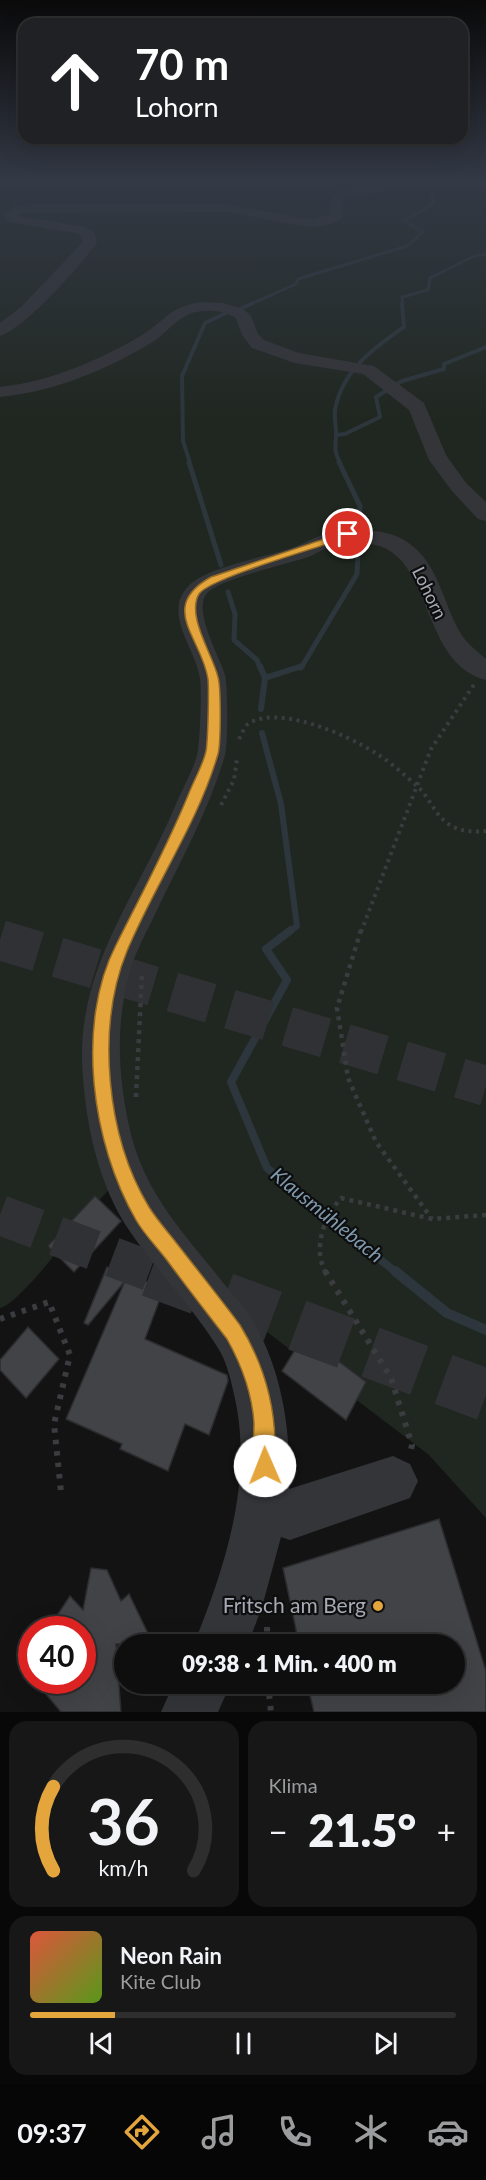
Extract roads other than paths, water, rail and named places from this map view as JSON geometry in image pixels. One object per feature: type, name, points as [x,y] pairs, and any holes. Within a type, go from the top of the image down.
[{"type":"street","points":[[0,331],[27,310],[74,261]]},
{"type":"street","points":[[0,392],[25,389],[62,377],[133,346],[152,336],[183,310],[208,307],[227,308],[243,316],[253,340],[267,348],[296,358],[355,367],[392,388],[417,407],[436,456],[459,486],[486,514]]},
{"type":"street","name":"Lohorn","points":[[262,1504],[265,1466],[264,1420],[260,1396],[244,1350],[234,1332],[143,1215],[124,1178],[115,1150],[107,1110],[101,1058],[106,989],[120,951],[178,836],[212,752],[213,678],[192,621],[191,603],[199,588],[215,579],[356,535],[391,542],[405,550],[414,561],[426,581],[451,639],[484,671]]},
{"type":"street","points":[[225,1634],[251,1558],[262,1504],[290,1515],[393,1481]]},
{"type":"street","points":[[189,1712],[198,1694]]},
{"type":"waterway","points":[[249,305],[296,284],[298,279],[358,261]]},
{"type":"waterway","name":"Klausmühlebach","points":[[403,305],[402,297],[428,290],[430,278],[464,261]]},
{"type":"waterway","points":[[240,309],[253,303]]},
{"type":"waterway","name":"Klausmühlebach","points":[[336,435],[335,410],[345,383],[361,361],[404,327],[402,303]]},
{"type":"waterway","points":[[190,463],[183,441],[182,376],[205,323],[226,313]]},
{"type":"waterway","name":"Klausmühlebach","points":[[336,435],[345,434],[380,417],[376,397],[402,381],[444,369],[444,364],[486,347]]},
{"type":"waterway","name":"Klausmühlebach","points":[[336,435],[336,451],[340,463]]},
{"type":"waterway","points":[[189,462],[221,565]]},
{"type":"waterway","name":"Klausmühlebach","points":[[301,668],[357,574],[360,506],[339,462]]},
{"type":"waterway","points":[[228,592],[235,614],[234,640],[257,660],[260,668]]},
{"type":"waterway","points":[[260,666],[265,678]]},
{"type":"waterway","name":"Klausmühlebach","points":[[265,678],[302,666]]},
{"type":"waterway","name":"Klausmühlebach","points":[[261,709],[265,678]]},
{"type":"waterway","name":"Klausmühlebach","points":[[262,733],[281,804],[297,926],[289,932]]},
{"type":"waterway","name":"Klausmühlebach","points":[[291,930],[266,949],[287,980],[231,1082],[267,1168],[397,1273]]},
{"type":"waterway","name":"Klausmühlebach","points":[[395,1271],[447,1313],[486,1330]]},
{"type":"tunnel","points":[[0,940],[486,1086]]},
{"type":"tunnel","points":[[0,1215],[155,1273]]},
{"type":"tunnel","points":[[151,1271],[486,1395]]},
{"type":"place","name":"Fritsch am Berg","points":[[378,1606]]}]
